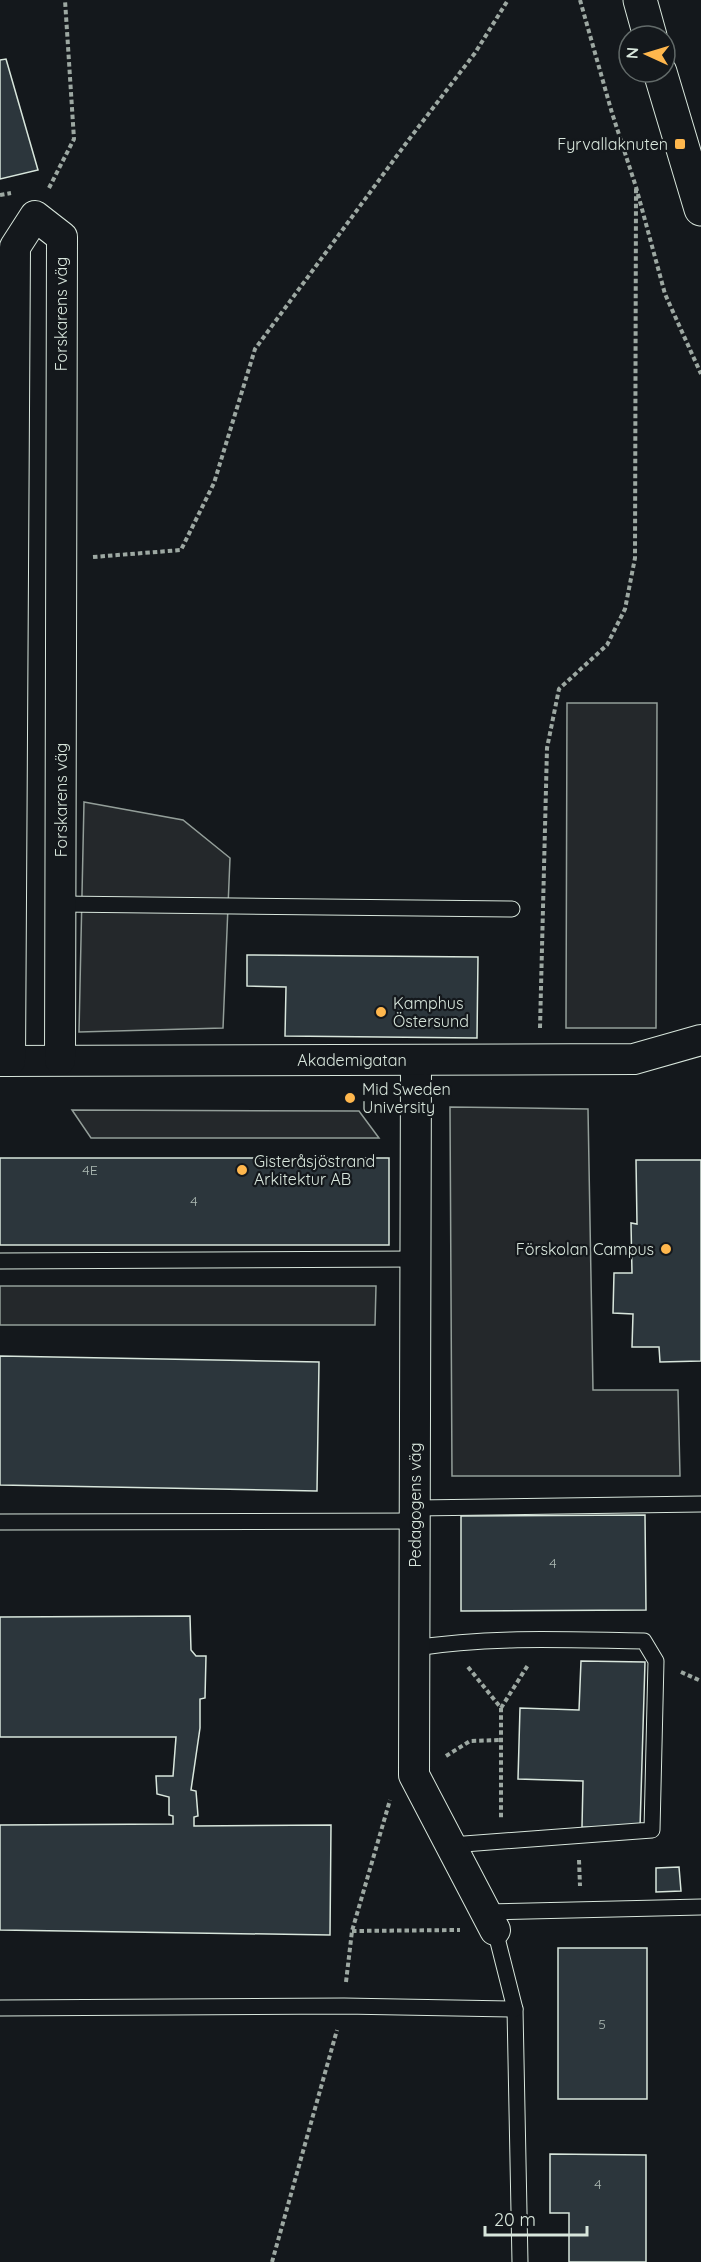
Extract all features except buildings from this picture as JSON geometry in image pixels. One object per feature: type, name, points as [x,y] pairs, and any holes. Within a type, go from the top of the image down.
[{"type":"main road","points":[[640,0],[647,24]]},
{"type":"main road","points":[[664,84],[701,208]]},
{"type":"street","name":"Forskarens väg","points":[[35,216],[62,237],[60,1060]]},
{"type":"street","points":[[5,1061],[11,856],[7,437],[15,247],[35,216]]},
{"type":"street","points":[[7,437],[61,437]]},
{"type":"street","points":[[11,856],[60,857]]},
{"type":"street","name":"Akademigatan","points":[[5,1061],[634,1059],[701,1040]]},
{"type":"street","name":"Pedagogens väg","points":[[416,1060],[414,1775],[491,1921]]},
{"type":"lane","points":[[61,904],[512,909]]},
{"type":"lane","points":[[0,1261],[415,1259]]},
{"type":"lane","points":[[0,1522],[415,1514],[701,1503]]},
{"type":"lane","points":[[415,1648],[501,1639],[644,1641],[656,1661],[652,1830],[451,1845]]},
{"type":"lane","points":[[520,2262],[515,2009],[491,1921],[581,1910],[701,1907]]},
{"type":"lane","points":[[0,2008],[515,2009]]},
{"type":"path","points":[[35,216],[74,139],[66,0]]},
{"type":"path","points":[[61,559],[181,550],[214,483],[255,349],[475,53],[508,0]]},
{"type":"path","points":[[580,0],[636,187],[665,294],[701,374]]},
{"type":"path","points":[[542,1061],[539,1030],[547,748],[559,689],[607,645],[625,609],[635,558],[636,187]]},
{"type":"path","points":[[501,1841],[501,1708],[544,1640]]},
{"type":"path","points":[[448,1643],[501,1708]]},
{"type":"path","points":[[414,1775],[470,1741],[501,1740]]},
{"type":"path","points":[[577,1836],[581,1910]]},
{"type":"path","points":[[352,1931],[491,1921]]},
{"type":"shaded area","points":[[567,703],[657,703],[656,1028],[566,1028]]},
{"type":"shaded area","points":[[84,802],[183,820],[230,858],[223,1028],[79,1032]]},
{"type":"shaded area","points":[[450,1107],[588,1109],[593,1390],[678,1390],[680,1476],[452,1476]]},
{"type":"shaded area","points":[[72,1110],[359,1111],[379,1138],[91,1138]]},
{"type":"shaded area","points":[[0,1286],[376,1286],[375,1325],[0,1325]]},
{"type":"place","name":"Fyrvallaknuten","points":[[680,144]]},
{"type":"place","name":"Kamphus Östersund","points":[[381,1012]]},
{"type":"place","name":"Mid Sweden University","points":[[350,1098]]},
{"type":"place","name":"Gisteråsjöstrand Arkitektur AB","points":[[242,1170]]},
{"type":"place","name":"Förskolan Campus","points":[[666,1249]]}]
